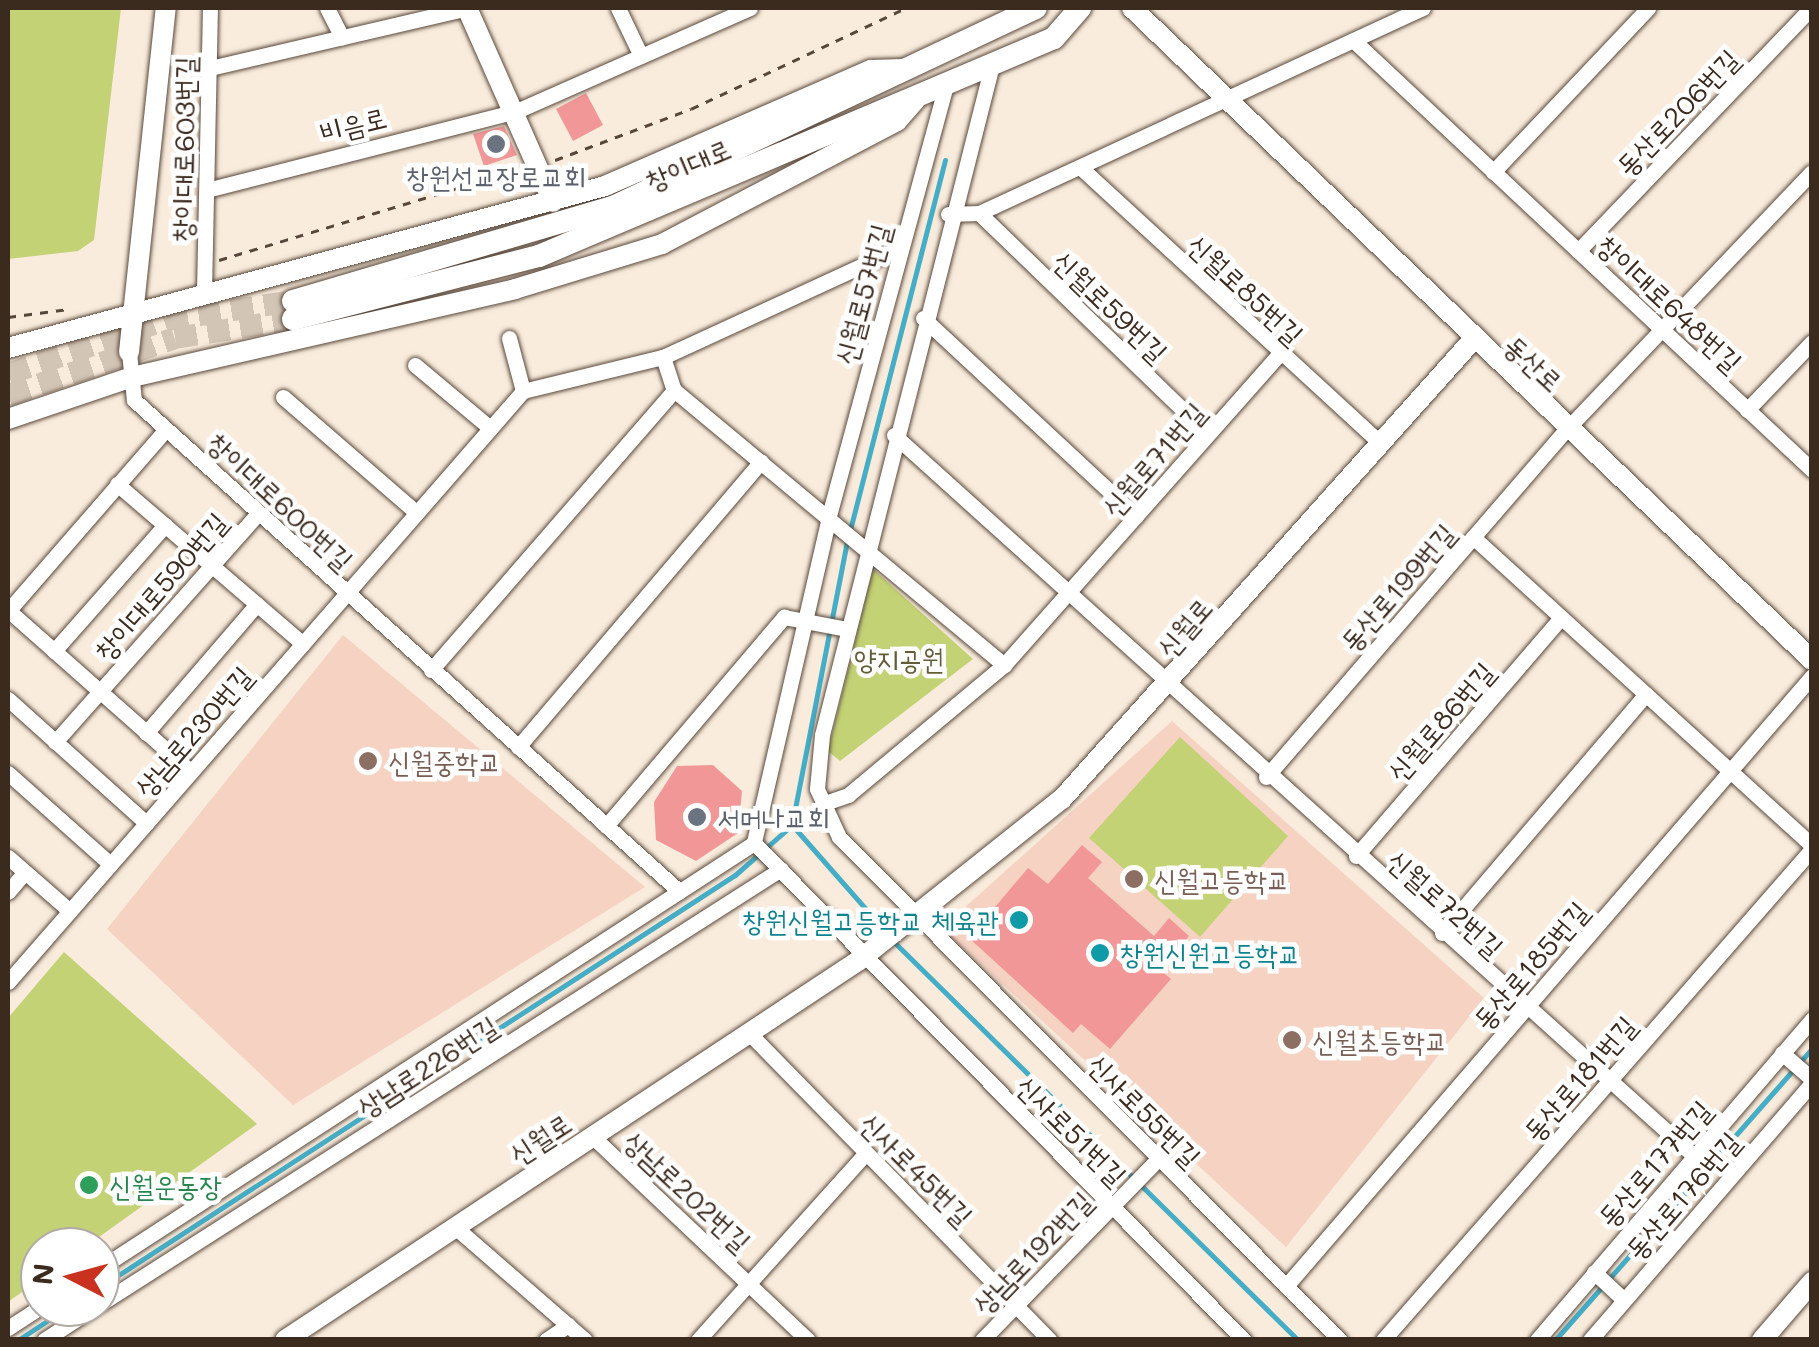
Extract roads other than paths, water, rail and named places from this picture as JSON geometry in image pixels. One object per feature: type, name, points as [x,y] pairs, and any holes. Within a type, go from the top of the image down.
[{"type":"main road","name":"창이대로","points":[[1020,11],[910,69],[615,206],[293,310],[539,256],[1054,38],[1080,8]]},
{"type":"street","points":[[129,352],[166,8]]},
{"type":"street","name":"창이대로603번길","points":[[204,292],[210,8]]},
{"type":"street","points":[[327,8],[342,37]]},
{"type":"street","points":[[210,68],[467,8],[554,202]]},
{"type":"street","points":[[618,8],[641,56]]},
{"type":"street","name":"동산로","points":[[1132,8],[1228,96],[1471,342],[1812,660]]},
{"type":"street","points":[[948,214],[979,213],[1423,8]]},
{"type":"street","points":[[1494,172],[1648,8]]},
{"type":"street","name":"비음로","points":[[207,190],[514,112],[744,9]]},
{"type":"street","name":"동산로206번길","points":[[1578,251],[1809,10]]},
{"type":"street","name":"창이대로648번길","points":[[1352,40],[1812,470]]},
{"type":"street","points":[[913,917],[838,837],[822,804],[816,762],[862,545],[894,435],[948,214],[992,65]]},
{"type":"street","points":[[8,348],[135,309],[554,202],[872,70],[910,69]]},
{"type":"street","name":"신월로57번길","points":[[755,843],[900,248],[946,85]]},
{"type":"street","points":[[8,419],[132,376],[515,289],[662,244],[897,121],[915,100]]},
{"type":"street","name":"신월로85번길","points":[[1080,166],[1278,355],[1381,444]]},
{"type":"street","name":"동산로199번길","points":[[1266,777],[1566,430],[1812,172]]},
{"type":"street","name":"신월로59번길","points":[[979,213],[1208,434]]},
{"type":"street","points":[[509,338],[523,391],[663,358],[900,248]]},
{"type":"street","points":[[923,318],[1136,516]]},
{"type":"street","name":"신월로","points":[[285,1340],[870,952],[1062,799],[1166,688],[1471,342]]},
{"type":"street","points":[[1748,410],[1812,342]]},
{"type":"street","name":"창이대로600번길","points":[[129,352],[134,400],[679,892]]},
{"type":"street","name":"신월로71번길","points":[[1066,595],[1278,355]]},
{"type":"street","points":[[663,358],[674,390],[1004,665]]},
{"type":"street","points":[[416,365],[490,428]]},
{"type":"street","points":[[431,670],[674,390]]},
{"type":"street","name":"상남로230번길","points":[[8,982],[523,391]]},
{"type":"street","points":[[283,397],[417,513]]},
{"type":"street","name":"창이대로590번길","points":[[166,429],[8,610],[191,772]]},
{"type":"street","points":[[894,435],[1166,688]]},
{"type":"street","points":[[518,748],[761,461]]},
{"type":"street","points":[[118,484],[303,644]]},
{"type":"street","name":"창이대로590번길","points":[[100,692],[258,513]]},
{"type":"street","name":"창이대로590번길","points":[[54,651],[165,525]]},
{"type":"street","points":[[1473,537],[1812,847]]},
{"type":"street","points":[[822,804],[848,795],[1004,665],[1066,595]]},
{"type":"street","points":[[146,732],[257,604]]},
{"type":"street","points":[[606,826],[784,617],[811,618],[844,628]]},
{"type":"street","name":"신월로86번길","points":[[1356,856],[1561,618]]},
{"type":"street","name":"동산로185번길","points":[[1286,1286],[1812,676]]},
{"type":"street","name":"신월로72번길","points":[[1166,688],[1693,1155]]},
{"type":"street","points":[[55,742],[100,692]]},
{"type":"street","points":[[1442,933],[1646,694]]},
{"type":"street","points":[[8,699],[146,823]]},
{"type":"street","points":[[8,774],[110,864]]},
{"type":"street","points":[[120,1255],[755,843],[870,952]]},
{"type":"street","name":"동산로181번길","points":[[1383,1340],[1812,847]]},
{"type":"street","points":[[8,857],[70,911]]},
{"type":"street","name":"상남로226번길","points":[[120,1292],[776,864]]},
{"type":"street","points":[[8,892],[25,872]]},
{"type":"street","name":"신사로55번길","points":[[913,917],[1340,1340]]},
{"type":"street","name":"신사로51번길","points":[[870,952],[1244,1340]]},
{"type":"street","name":"동산로177번길","points":[[1536,1340],[1596,1274],[1693,1155],[1785,1056],[1812,1020]]},
{"type":"street","name":"신사로45번길","points":[[748,1033],[1050,1340]]},
{"type":"street","points":[[1785,1056],[1811,1080]]},
{"type":"street","name":"동산로176번길","points":[[1590,1340],[1811,1080]]},
{"type":"street","name":"상남로202번길","points":[[592,1136],[749,1283]]},
{"type":"street","name":"상남로202번길","points":[[698,1340],[866,1153]]},
{"type":"street","name":"상남로192번길","points":[[982,1340],[1156,1161]]},
{"type":"street","points":[[455,1227],[585,1340]]},
{"type":"street","points":[[1596,1274],[1622,1298]]},
{"type":"street","points":[[1762,1340],[1812,1282]]},
{"type":"street","points":[[749,1283],[808,1340]]},
{"type":"street","points":[[546,1340],[568,1325]]},
{"type":"waterway","points":[[850,530],[945,160]]},
{"type":"waterway","points":[[847,541],[792,825],[887,933]]},
{"type":"waterway","points":[[120,1274],[735,875],[792,825]]},
{"type":"waterway","points":[[894,942],[1298,1340]]},
{"type":"waterway","points":[[1555,1340],[1812,1048]]},
{"type":"waterway","points":[[18,1340],[38,1327]]},
{"type":"tunnel","points":[[8,374],[166,320],[293,301]]},
{"type":"tunnel","points":[[8,395],[175,338],[293,319]]},
{"type":"place","name":"창원선교장로교회","points":[[496,144]]},
{"type":"place","name":"신월중학교","points":[[368,761]]},
{"type":"place","name":"서머나교회","points":[[697,817]]},
{"type":"place","name":"신월고등학교","points":[[1134,879]]},
{"type":"place","name":"창원신월고등학교 체육관","points":[[1019,920]]},
{"type":"place","name":"창원신원고등학교","points":[[1100,953]]},
{"type":"place","name":"신월초등학교","points":[[1292,1040]]},
{"type":"place","name":"신월운동장","points":[[89,1185]]},
{"type":"park label","name":"양지공원","points":[[899,658]]}]
